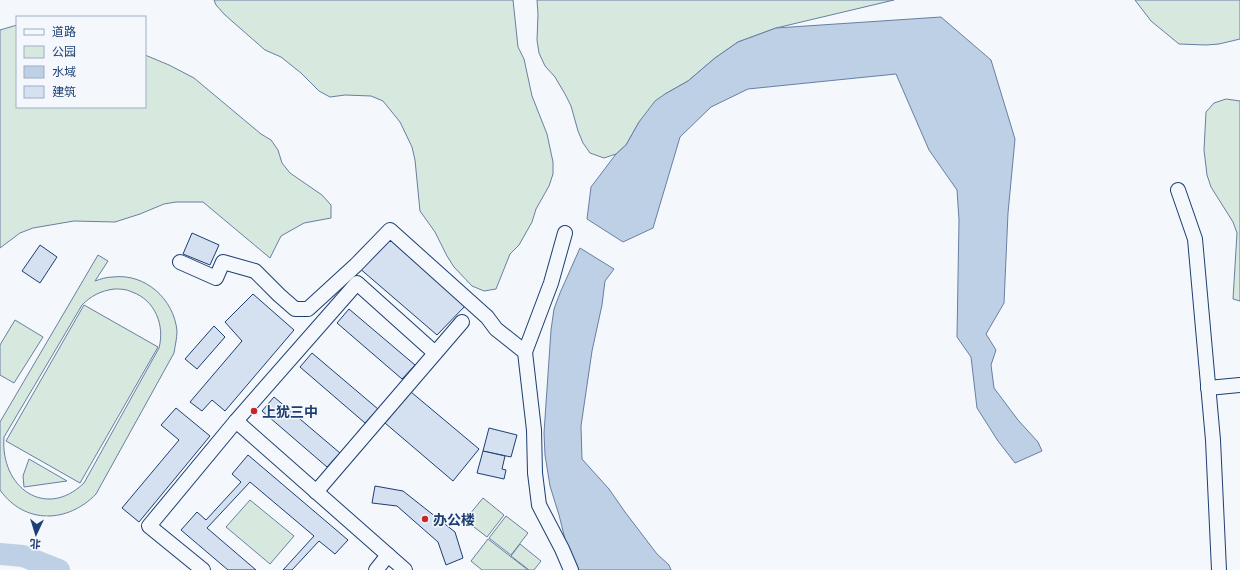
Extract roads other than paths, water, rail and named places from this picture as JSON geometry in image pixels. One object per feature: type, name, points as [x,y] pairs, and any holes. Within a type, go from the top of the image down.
[{"type":"street","points":[[1178,190],[1195,239],[1213,440],[1219,570]]},
{"type":"street","points":[[180,262],[216,278],[223,262],[255,271],[279,295],[296,309],[308,309],[356,265],[390,230],[487,317],[496,329],[525,352]]},
{"type":"street","points":[[565,233],[551,283],[525,352],[533,422],[535,473],[539,504],[571,570]]},
{"type":"street","points":[[203,570],[149,526],[236,422],[357,283],[435,353]]},
{"type":"street","points":[[316,492],[462,322]]},
{"type":"street","points":[[1208,388],[1240,385]]},
{"type":"street","points":[[236,422],[406,570]]},
{"type":"street","points":[[376,570],[388,555]]},
{"type":"water","points":[[941,17],[991,60],[1015,139],[1008,213],[1004,303],[986,334],[996,350],[991,365],[994,388],[1018,420],[1038,442],[1042,451],[1015,463],[998,441],[977,408],[971,357],[957,337],[959,220],[957,190],[929,150],[896,74],[748,89],[711,107],[680,137],[653,228],[623,242],[587,219],[591,187],[616,154],[626,145],[639,122],[655,101],[688,81],[715,58],[738,42],[776,28]]},
{"type":"water","points":[[580,248],[614,269],[605,281],[602,305],[592,351],[581,426],[582,459],[609,489],[657,554],[669,565],[671,570],[575,570],[566,543],[550,486],[545,455],[544,433],[551,330],[554,309]]},
{"type":"waterway","points":[[0,554],[23,556],[59,570]]},
{"type":"place","name":"上犹三中","points":[[254,411]]},
{"type":"place","name":"办公楼","points":[[425,519]]}]
